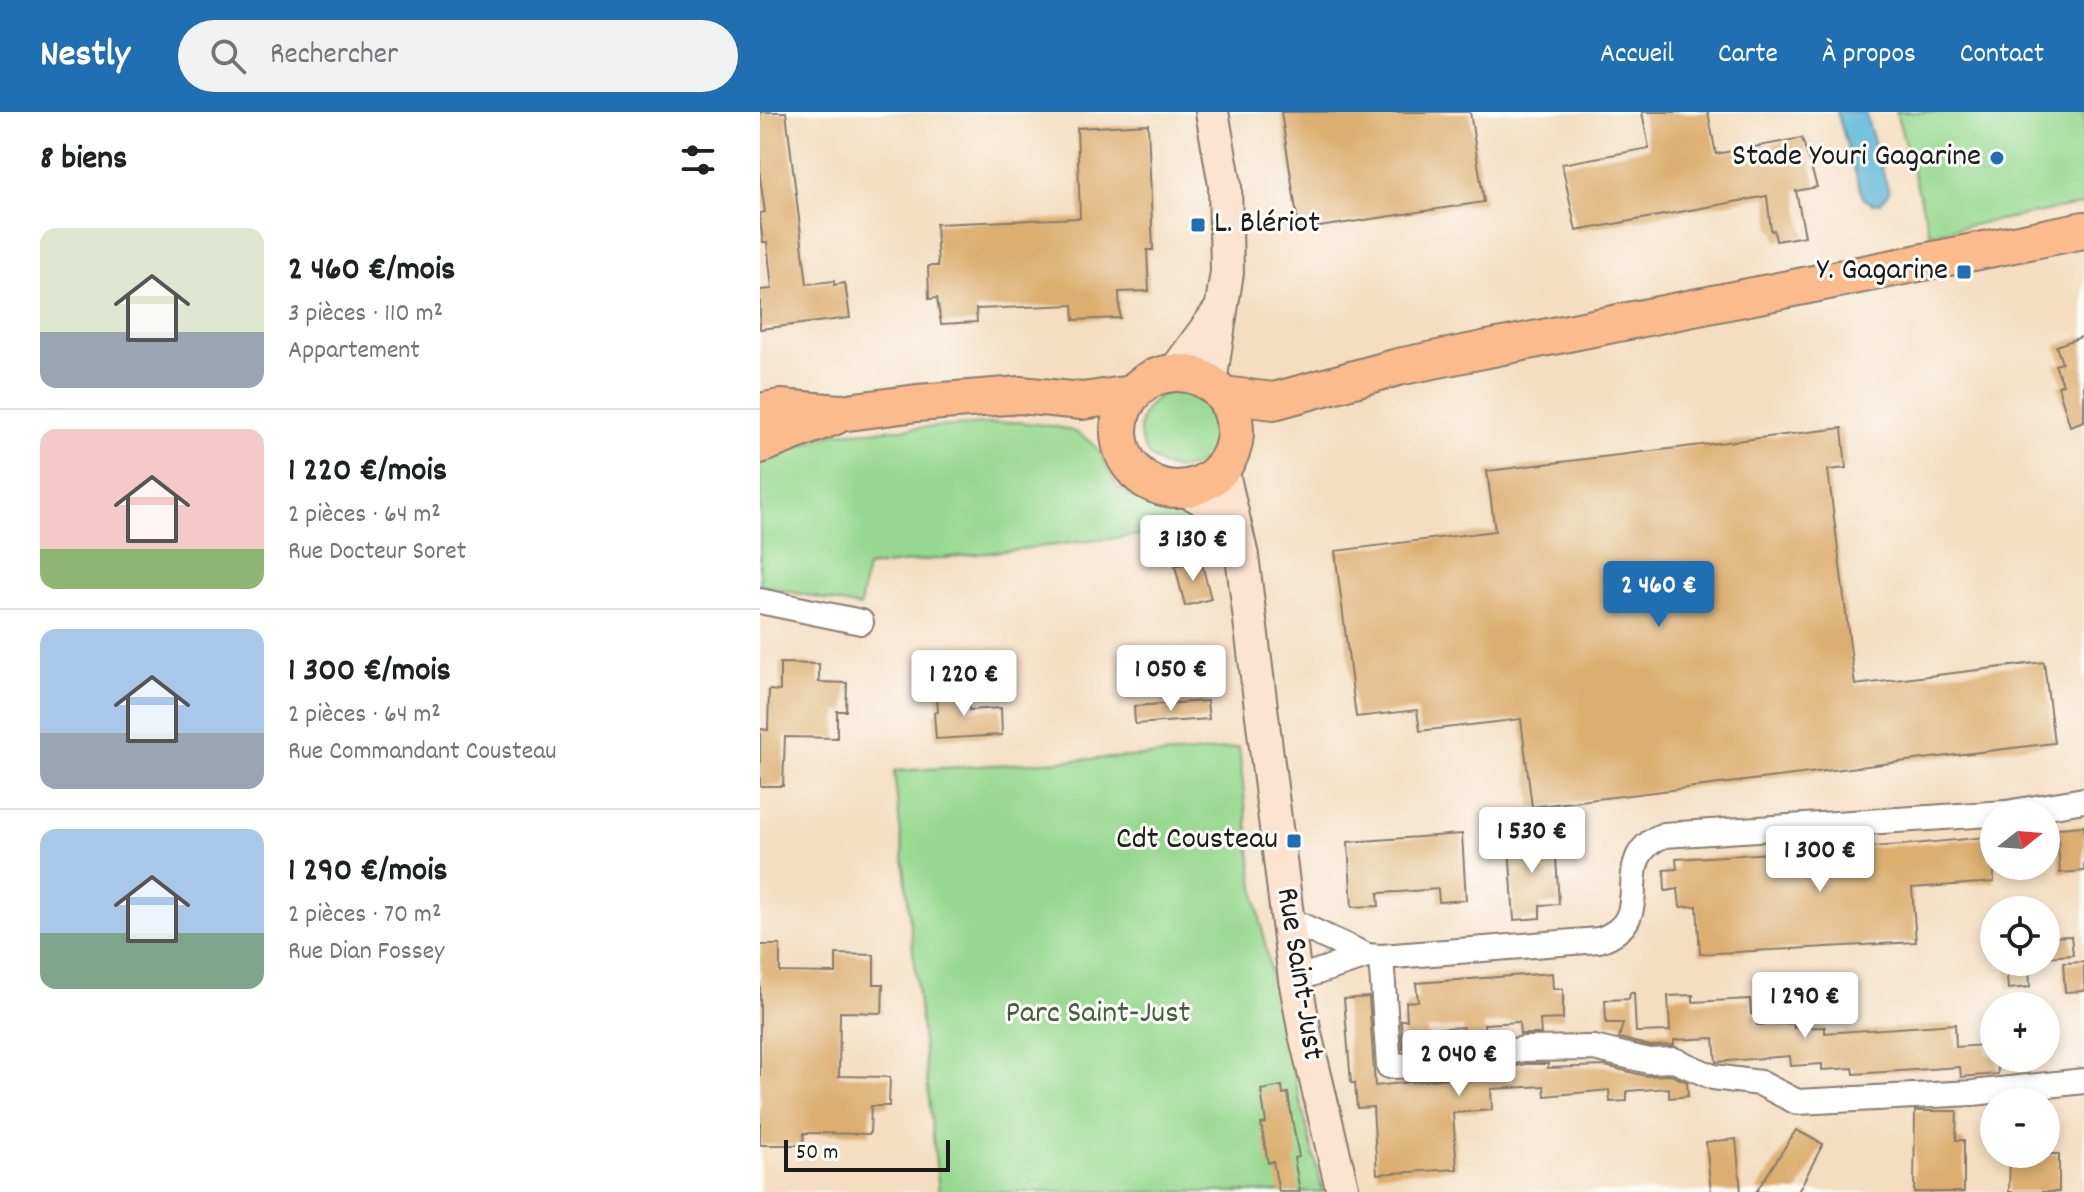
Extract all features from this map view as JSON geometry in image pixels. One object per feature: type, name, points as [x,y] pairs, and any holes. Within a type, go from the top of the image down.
[{"type":"main road","points":[[1217,389],[1231,408],[1236,437],[1222,469],[1199,486],[1185,489],[1167,489],[1150,483],[1135,472],[1125,457],[1120,440],[1120,423],[1132,394],[1158,376],[1174,373],[1193,375],[1217,389],[1274,401],[1398,367],[2084,230]]},
{"type":"main road","points":[[760,412],[780,408],[840,413],[1020,395],[1082,401],[1132,394]]},
{"type":"main road","points":[[1082,401],[1120,440]]},
{"type":"main road","points":[[1236,437],[1274,401]]},
{"type":"main road","points":[[760,445],[840,413]]},
{"type":"street","points":[[1212,112],[1225,185],[1227,272],[1221,308],[1217,389]]},
{"type":"street","points":[[1174,373],[1221,308]]},
{"type":"street","name":"Rue Saint-Just","points":[[1222,469],[1242,556],[1295,979],[1343,1192]]},
{"type":"street","points":[[1185,489],[1231,516]]},
{"type":"street","points":[[760,601],[861,622]]},
{"type":"street","points":[[1295,979],[1374,956],[1591,941],[1612,936],[1623,926],[1633,903],[1635,860],[1648,843],[1664,835],[2006,813],[2084,800]]},
{"type":"street","points":[[1287,919],[1374,956]]},
{"type":"street","points":[[1374,956],[1389,1066],[1446,1064],[1524,1049],[1594,1048],[1649,1061],[1674,1060],[1713,1077],[1760,1083],[1797,1102],[1973,1093],[2084,1081]]},
{"type":"green space","name":"Stade Youri Gagarine","points":[[1896,112],[2084,112],[2084,204],[1930,233]]},
{"type":"green space","points":[[1179,391],[1194,394],[1211,408],[1218,430],[1215,445],[1201,462],[1179,469],[1164,466],[1147,452],[1140,430],[1143,415],[1157,398]]},
{"type":"green space","points":[[1017,422],[1067,429],[1078,434],[1097,448],[1120,489],[1139,500],[1176,509],[1201,528],[867,567],[860,607],[760,585],[760,461],[835,433]]},
{"type":"green space","name":"Parc Saint-Just","points":[[1239,747],[1254,887],[1278,1011],[1323,1192],[939,1192],[894,771],[1193,753]]},
{"type":"water","points":[[1837,112],[1865,112],[1889,192],[1881,203],[1872,204],[1863,198]]},
{"type":"building","points":[[760,112],[786,112],[807,284],[845,283],[850,318],[760,329],[760,290],[772,289],[767,242],[763,242],[760,221],[760,213],[765,212],[760,178]]},
{"type":"building","points":[[1281,112],[1470,112],[1484,202],[1299,230]]},
{"type":"building","points":[[1642,112],[1708,112],[1716,154],[1802,138],[1817,187],[1796,191],[1805,236],[1776,241],[1774,230],[1771,231],[1767,196],[1576,231],[1562,164],[1649,148]]},
{"type":"building","points":[[1148,124],[1153,250],[1147,250],[1149,291],[1119,292],[1120,318],[1074,320],[1073,305],[976,309],[977,322],[941,324],[937,298],[929,299],[928,266],[938,266],[936,224],[1080,218],[1077,128]]},
{"type":"building","points":[[2084,336],[2084,421],[2070,426],[2058,386],[2063,384],[2055,365],[2062,363],[2056,346]]},
{"type":"building","points":[[1842,428],[1846,468],[1828,470],[1855,685],[2044,662],[2054,743],[1532,807],[1521,719],[1420,731],[1417,710],[1356,717],[1335,551],[1495,531],[1487,471]]},
{"type":"building","points":[[1201,560],[1211,599],[1185,606],[1175,566]]},
{"type":"building","points":[[780,663],[819,664],[819,682],[847,683],[846,711],[837,711],[837,738],[785,737],[783,786],[760,786],[760,729],[768,730],[769,690],[780,691]]},
{"type":"building","points":[[967,691],[969,710],[1001,708],[1002,735],[936,739],[934,713],[938,712],[937,693]]},
{"type":"building","points":[[1207,701],[1209,719],[1135,724],[1134,706]]},
{"type":"building","points":[[2084,826],[2084,871],[2060,873],[2060,828]]},
{"type":"building","points":[[1534,831],[1535,843],[1555,842],[1559,904],[1540,905],[1540,918],[1514,920],[1508,832]]},
{"type":"building","points":[[1462,834],[1466,900],[1439,902],[1438,889],[1378,893],[1379,906],[1352,907],[1348,842]]},
{"type":"building","points":[[1980,838],[1980,880],[1994,882],[1912,888],[1916,942],[1700,954],[1697,906],[1680,907],[1678,889],[1665,891],[1664,870],[1677,869],[1676,859]]},
{"type":"building","points":[[2060,936],[2071,936],[2073,955],[2060,956]]},
{"type":"building","points":[[760,945],[780,945],[780,972],[836,973],[836,954],[874,955],[874,984],[883,984],[882,1013],[840,1012],[839,1076],[890,1077],[889,1106],[871,1106],[870,1134],[804,1133],[803,1145],[760,1145]]},
{"type":"building","points":[[2084,962],[2084,991],[2065,992],[2063,963]]},
{"type":"building","points":[[1552,973],[1553,989],[1563,989],[1563,1019],[1540,1020],[1541,1034],[1520,1034],[1519,1022],[1484,1024],[1485,1041],[1464,1045],[1463,1027],[1427,1029],[1428,1050],[1403,1049],[1401,1020],[1407,1020],[1406,1002],[1418,1001],[1416,983]]},
{"type":"building","points":[[2007,976],[2030,976],[2030,987],[2008,989]]},
{"type":"building","points":[[1630,993],[1634,993],[1636,1032],[1670,1031],[1668,996],[1693,995],[1693,1002],[1750,999],[1751,1014],[1756,1014],[1757,1025],[1794,1023],[1794,1028],[1825,1027],[1825,1033],[1955,1024],[1956,1047],[1980,1045],[1980,1072],[1998,1074],[1961,1077],[1960,1067],[1854,1074],[1853,1068],[1822,1070],[1822,1064],[1791,1066],[1790,1056],[1716,1062],[1714,1038],[1674,1040],[1674,1045],[1650,1046],[1619,1038],[1623,1023],[1606,1023],[1605,1000],[1629,999]]},
{"type":"building","points":[[1369,997],[1375,1086],[1467,1076],[1526,1064],[1548,1064],[1548,1068],[1605,1066],[1646,1076],[1671,1075],[1687,1082],[1688,1096],[1669,1098],[1669,1088],[1627,1091],[1627,1101],[1610,1102],[1609,1090],[1545,1096],[1544,1086],[1491,1089],[1492,1110],[1453,1113],[1457,1169],[1377,1174],[1373,1107],[1357,1108],[1355,1083],[1351,1083],[1344,999]]},
{"type":"building","points":[[1282,1086],[1283,1094],[1288,1093],[1299,1157],[1294,1158],[1300,1192],[1279,1192],[1273,1161],[1268,1163],[1261,1124],[1266,1123],[1261,1090]]},
{"type":"building","points":[[1915,1111],[1957,1111],[1956,1140],[1964,1140],[1964,1192],[1914,1192]]},
{"type":"building","points":[[1796,1130],[1823,1144],[1798,1192],[1756,1192]]},
{"type":"building","points":[[1736,1139],[1741,1192],[1711,1192],[1706,1142]]},
{"type":"building","points":[[2010,1168],[2059,1168],[2059,1192],[2009,1192]]},
{"type":"place","name":"Stade Youri Gagarine","points":[[1997,158]]},
{"type":"place","name":"L. Blériot","points":[[1198,225]]},
{"type":"place","name":"Y. Gagarine","points":[[1964,272]]},
{"type":"place","name":"Cdt Cousteau","points":[[1294,841]]}]
